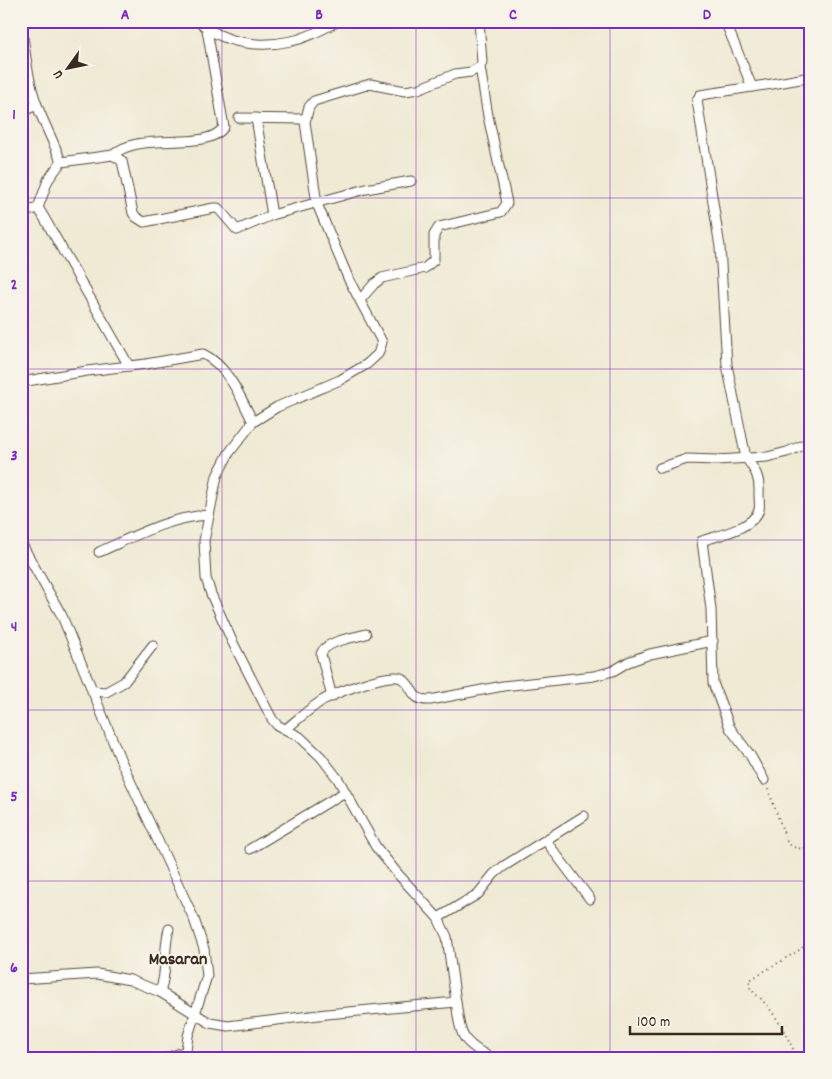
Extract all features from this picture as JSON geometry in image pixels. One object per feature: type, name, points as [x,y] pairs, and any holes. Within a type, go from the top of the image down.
[{"type":"street","points":[[21,21],[29,77],[37,105],[61,162]]},
{"type":"street","points":[[199,21],[208,30],[219,36],[243,43],[271,44],[292,41],[338,21]]},
{"type":"street","points":[[360,300],[382,278],[425,268],[434,260],[434,235],[439,228],[501,212],[507,203],[488,116],[480,67],[482,62],[479,21]]},
{"type":"street","points":[[725,21],[752,87]]},
{"type":"street","points":[[112,156],[118,150],[129,145],[144,142],[203,139],[221,132],[224,127],[208,30]]},
{"type":"street","points":[[480,67],[471,72],[455,74],[406,92],[370,84],[314,101],[310,107],[305,119],[306,140],[317,204],[348,280],[382,342],[378,354],[367,364],[340,380],[277,407],[253,422],[229,453],[217,476],[204,541],[206,578],[211,594],[232,641],[272,719],[277,725],[300,736],[321,757],[338,779],[376,847],[396,873],[438,918],[447,937],[462,1035],[472,1047],[491,1058]]},
{"type":"street","points":[[764,780],[730,728],[714,683],[711,609],[702,541],[742,528],[749,523],[759,510],[760,482],[754,468],[746,458],[727,365],[720,247],[697,100],[700,95],[811,76]]},
{"type":"street","points":[[21,112],[37,105]]},
{"type":"street","points":[[239,118],[305,119]]},
{"type":"street","points":[[256,118],[272,215]]},
{"type":"street","points":[[38,208],[48,180],[61,162],[112,156],[122,161],[133,213],[144,222],[218,208],[237,230],[272,215],[366,189],[411,181]]},
{"type":"street","points":[[21,213],[38,208]]},
{"type":"street","points":[[38,208],[130,366]]},
{"type":"street","points":[[21,382],[203,354],[212,358],[222,369],[235,387],[253,422]]},
{"type":"street","points":[[660,468],[687,459],[717,460],[767,457],[781,454],[811,442]]},
{"type":"street","points":[[99,552],[171,521],[209,515]]},
{"type":"street","points":[[21,543],[62,616],[92,692],[146,816],[194,919],[201,942],[207,976],[188,1036],[185,1054],[167,1058]]},
{"type":"street","points":[[332,697],[321,654],[322,650],[330,644],[366,634]]},
{"type":"street","points":[[286,729],[316,705],[371,681],[391,676],[400,678],[406,683],[416,698],[420,700],[503,686],[594,676],[613,671],[628,662],[650,654],[713,641]]},
{"type":"street","points":[[92,692],[106,692],[124,682],[153,645]]},
{"type":"street","points":[[250,849],[345,792]]},
{"type":"street","points":[[438,918],[478,894],[494,874],[504,866],[584,816]]},
{"type":"street","points":[[546,841],[590,899]]},
{"type":"street","points":[[160,992],[166,968],[166,946],[170,929]]},
{"type":"street","points":[[21,979],[97,974],[130,980],[160,992],[210,1023],[228,1026],[327,1014],[456,1002]]},
{"type":"path","points":[[764,780],[792,848],[811,848]]},
{"type":"path","points":[[798,1058],[780,1022],[763,1000],[750,988],[749,984],[750,980],[801,949],[806,944],[811,928]]},
{"type":"district","name":"Masaran","points":[[178,958]]}]
